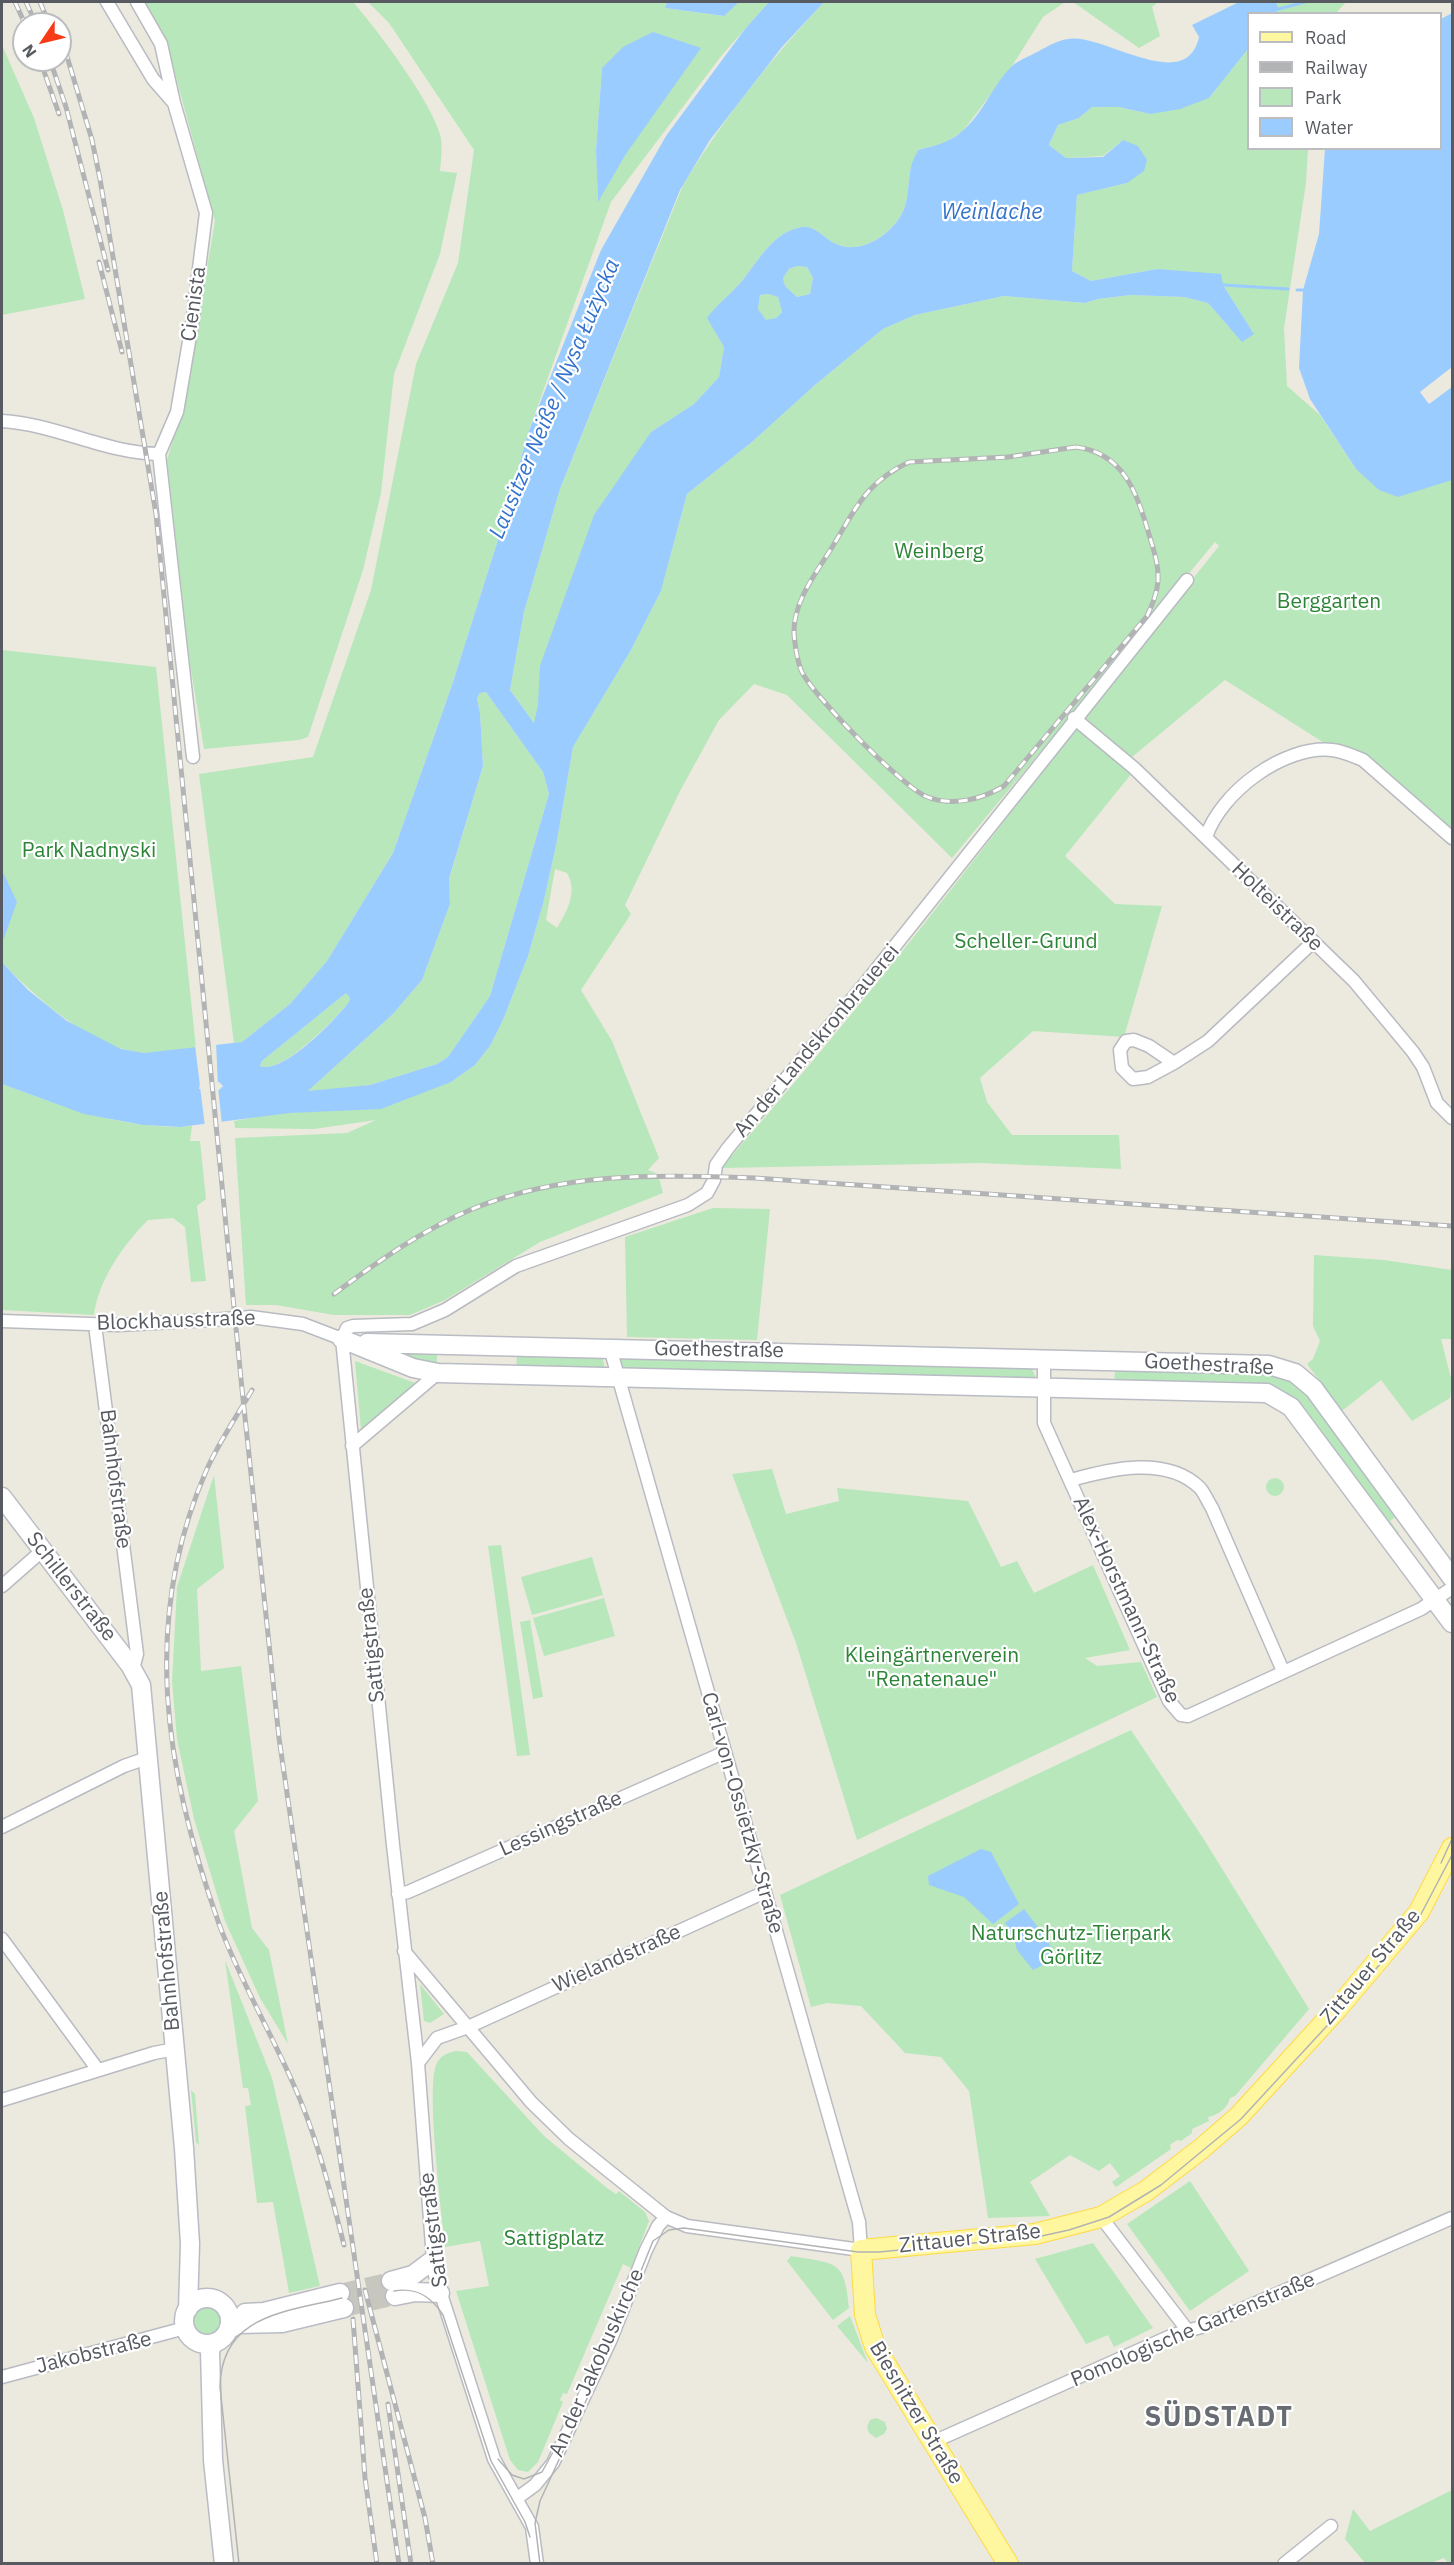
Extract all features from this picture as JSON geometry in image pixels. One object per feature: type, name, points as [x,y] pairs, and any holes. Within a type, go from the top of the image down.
[{"type":"main road","name":"Zittauer Straße","points":[[861,2250],[1035,2234],[1101,2217],[1139,2196],[1171,2173],[1239,2116],[1341,2004],[1419,1912],[1452,1848]]},
{"type":"main road","name":"Biesnitzer Straße","points":[[861,2250],[864,2307],[869,2335],[1008,2564]]},
{"type":"street","points":[[108,2],[153,79],[174,103]]},
{"type":"street","name":"Cienista","points":[[137,2],[161,44],[174,103],[206,213],[192,324],[177,412],[159,454]]},
{"type":"street","points":[[2,421],[68,435],[134,453],[159,454],[194,757]]},
{"type":"street","name":"An der Landskronbrauerei","points":[[345,1340],[347,1328],[398,1325],[420,1320],[445,1310],[516,1266],[679,1209],[707,1193],[714,1180],[716,1165],[728,1148],[863,986],[1074,718],[1187,580]]},
{"type":"street","name":"Holteistraße","points":[[1074,718],[1134,768],[1353,981],[1413,1052],[1423,1067],[1437,1102],[1452,1118]]},
{"type":"street","points":[[1206,837],[1210,823],[1256,774],[1286,757],[1330,749],[1345,752],[1363,760],[1452,838]]},
{"type":"street","points":[[1174,1063],[1208,1041],[1313,942]]},
{"type":"street","name":"Blockhausstraße","points":[[2,1321],[95,1325],[251,1317],[303,1324],[345,1340]]},
{"type":"street","name":"Bahnhofstraße","points":[[95,1325],[137,1654],[136,1673],[150,1757],[190,2244],[188,2308],[184,2320],[198,2337],[210,2403],[224,2564]]},
{"type":"street","name":"Goethestraße","points":[[345,1340],[392,1345],[610,1348],[1269,1365],[1295,1373],[1314,1389],[1452,1578]]},
{"type":"street","name":"Goethestraße","points":[[345,1340],[413,1368],[438,1373],[1257,1392],[1276,1396],[1298,1416],[1452,1623]]},
{"type":"street","name":"Sattigstraße","points":[[345,1340],[352,1446],[404,1951],[418,2063],[433,2260],[440,2293],[494,2459],[532,2527],[537,2564]]},
{"type":"street","points":[[610,1348],[618,1377]]},
{"type":"street","points":[[1043,1388],[1044,1358]]},
{"type":"street","points":[[352,1446],[438,1373]]},
{"type":"street","name":"Carl-von-Ossietzky-Straße","points":[[618,1377],[723,1753],[859,2222],[861,2250]]},
{"type":"street","name":"Alex-Horstmann-Straße","points":[[1043,1388],[1044,1423],[1172,1705],[1181,1714],[1188,1716],[1412,1613],[1436,1599]]},
{"type":"street","name":"Alex-Horstmann-Straße","points":[[1071,1480],[1131,1468],[1155,1468],[1183,1475],[1201,1489],[1212,1508],[1283,1671]]},
{"type":"street","name":"Schillerstraße","points":[[2,1497],[136,1673]]},
{"type":"street","points":[[2,1586],[43,1550]]},
{"type":"street","points":[[1436,1599],[1452,1588]]},
{"type":"street","name":"Lessingstraße","points":[[398,1894],[408,1892],[723,1753]]},
{"type":"street","points":[[2,1827],[124,1766],[150,1757]]},
{"type":"street","name":"Wielandstraße","points":[[468,2027],[765,1892]]},
{"type":"street","points":[[2,1939],[98,2070]]},
{"type":"street","points":[[404,1951],[468,2027],[437,2038],[418,2063]]},
{"type":"street","name":"Zittauer Straße","points":[[468,2027],[531,2102],[569,2139],[666,2217],[696,2227],[861,2250]]},
{"type":"street","points":[[2,2100],[175,2049]]},
{"type":"street","name":"An der Jakobuskirche","points":[[516,2499],[535,2485],[553,2463],[611,2339],[646,2250],[658,2226],[666,2217]]},
{"type":"street","points":[[1101,2217],[1188,2331]]},
{"type":"street","name":"Pomologische Gartenstraße","points":[[933,2442],[1452,2218]]},
{"type":"street","name":"Bahnhofstraße","points":[[190,2244],[200,2282],[230,2317],[228,2330]]},
{"type":"street","points":[[433,2260],[393,2289],[440,2293]]},
{"type":"street","points":[[188,2308],[198,2300],[219,2304],[239,2313],[256,2313],[342,2301],[282,2323],[237,2324],[222,2338],[198,2337]]},
{"type":"street","name":"Jakobstraße","points":[[2,2377],[198,2337]]},
{"type":"street","points":[[1284,2564],[1331,2526]]},
{"type":"green space","points":[[145,2],[353,2],[402,65],[434,119],[441,138],[440,171],[457,173],[440,254],[394,374],[381,493],[363,570],[308,737],[299,740],[204,749],[190,664],[167,460],[184,403],[215,221],[168,48]]},
{"type":"green space","points":[[368,2],[667,2],[665,8],[723,16],[739,2],[769,2],[722,55],[611,202],[528,433],[498,540],[452,685],[393,853],[327,961],[290,1004],[242,1042],[234,1043],[199,774],[313,757],[371,590],[416,364],[458,263],[474,150],[389,23]],"holes":[[[602,68],[626,154],[598,201],[596,150]]]},
{"type":"green space","points":[[824,2],[1065,2],[1043,17],[1012,66],[963,131],[945,143],[918,150],[911,167],[905,207],[892,227],[869,243],[852,247],[834,243],[819,232],[807,227],[783,234],[768,248],[708,318],[724,347],[719,377],[694,404],[651,432],[538,705],[535,724],[510,690],[524,612],[560,489],[683,185],[714,137],[749,90]]},
{"type":"green space","points":[[1073,2],[1158,2],[1152,7],[1160,36],[1139,48]]},
{"type":"green space","points":[[1276,2],[1346,2],[1337,12],[1277,12],[1279,9]]},
{"type":"green space","points":[[2,45],[34,118],[63,210],[85,299],[2,315]]},
{"type":"green space","points":[[1247,50],[1247,150],[1308,150],[1306,183],[1284,328],[1287,386],[1320,415],[1356,469],[1452,480],[1452,829],[1364,758],[1329,746],[1225,680],[1132,757],[1081,719],[1219,546],[1215,542],[952,858],[787,695],[754,684],[719,720],[680,791],[625,905],[631,914],[581,990],[612,1041],[659,1158],[648,1170],[658,1174],[663,1193],[540,1242],[445,1300],[410,1315],[334,1315],[276,1305],[246,1305],[235,1138],[347,1133],[376,1120],[314,1129],[235,1128],[234,1121],[451,1082],[475,1065],[490,1046],[503,1020],[528,956],[543,904],[556,846],[573,747],[631,650],[661,591],[687,494],[752,442],[815,385],[883,329],[915,315],[1004,296],[1085,303],[1131,295],[1184,297],[1208,303],[1230,328],[1254,334],[1223,285],[1157,269],[1091,281],[1072,271],[1077,195],[1127,183],[1123,140],[1103,156],[1066,158],[1049,145],[1058,125],[1079,118],[1092,107],[1119,107],[1150,114],[1209,98]],"holes":[[[555,869],[567,873],[570,880],[570,901],[557,928],[546,920]]]},
{"type":"green space","points":[[797,266],[807,267],[813,278],[810,294],[797,297],[785,286],[783,278],[789,269]]},
{"type":"green space","points":[[770,294],[778,297],[782,312],[776,318],[766,321],[758,309],[760,295]]},
{"type":"green space","name":"Park Nadnyski","points":[[2,650],[156,667],[196,1048],[145,1053],[126,1050],[106,1043],[86,1033],[49,1006],[2,962],[2,944],[16,903],[2,870]]},
{"type":"green space","points":[[486,692],[543,772],[549,794],[490,996],[448,1057],[437,1064],[370,1085],[307,1092],[393,1014],[422,980],[450,904],[449,880],[483,766],[477,698],[480,693]]},
{"type":"green space","name":"Scheller-Grund","points":[[1077,725],[1132,773],[1065,856],[1115,904],[1162,906],[1124,1037],[1033,1031],[980,1078],[987,1102],[1012,1135],[1119,1135],[1121,1169],[980,1163],[721,1168],[903,950]]},
{"type":"green space","points":[[346,993],[350,998],[349,1002],[308,1043],[281,1062],[270,1066],[260,1066],[262,1061]]},
{"type":"green space","points":[[2,1084],[48,1101],[119,1121],[167,1127],[192,1126],[190,1141],[200,1141],[206,1199],[197,1206],[206,1281],[191,1282],[185,1227],[173,1218],[148,1220],[113,1264],[96,1302],[94,1315],[2,1310]]},
{"type":"green space","points":[[713,1208],[770,1209],[757,1340],[627,1337],[625,1237]]},
{"type":"green space","points":[[1314,1255],[1384,1260],[1452,1270],[1452,1339],[1441,1339],[1452,1382],[1450,1398],[1412,1421],[1381,1380],[1342,1411],[1307,1364],[1313,1359],[1320,1341],[1313,1326]]},
{"type":"green space","points":[[407,1351],[437,1352],[437,1369],[406,1362]]},
{"type":"green space","points":[[517,1354],[602,1356],[606,1372],[516,1371]]},
{"type":"green space","points":[[619,1356],[1031,1367],[1036,1378],[1035,1381],[624,1373]]},
{"type":"green space","points":[[355,1361],[418,1384],[361,1430]]},
{"type":"green space","points":[[1115,1369],[1269,1372],[1286,1377],[1305,1392],[1397,1516],[1390,1521],[1399,1533],[1393,1538],[1285,1394],[1114,1386]]},
{"type":"green space","name":"Kleingärtnerverein \"Renatenaue\"","points":[[772,1469],[786,1514],[839,1501],[837,1488],[968,1501],[1001,1567],[1017,1561],[1034,1593],[1093,1565],[1130,1650],[1085,1658],[1097,1666],[1141,1662],[1157,1697],[857,1840],[796,1643],[732,1474]]},
{"type":"green space","points":[[214,1475],[224,1568],[197,1589],[201,1671],[241,1666],[258,1801],[234,1831],[252,1928],[269,1950],[288,2044],[260,1998],[225,1921],[194,1819],[177,1739],[172,1682],[177,1587]]},
{"type":"green space","points":[[1275,1478],[1281,1481],[1284,1487],[1281,1493],[1275,1496],[1269,1493],[1266,1487],[1269,1481]]},
{"type":"green space","points":[[501,1545],[530,1755],[517,1756],[488,1546]]},
{"type":"green space","points":[[592,1557],[603,1595],[532,1615],[521,1577]]},
{"type":"green space","points":[[604,1598],[615,1636],[544,1656],[533,1618]]},
{"type":"green space","points":[[530,1620],[543,1697],[533,1699],[520,1622]]},
{"type":"green space","name":"Naturschutz-Tierpark Görlitz","points":[[1131,1730],[1203,1838],[1309,2009],[1235,2096],[1230,2098],[1222,2111],[1208,2117],[1209,2121],[1192,2129],[1192,2133],[1181,2141],[1177,2140],[1170,2145],[1171,2149],[1116,2187],[1112,2182],[1120,2176],[1110,2163],[1099,2171],[1070,2155],[1030,2182],[1050,2216],[988,2218],[969,2091],[941,2057],[905,2053],[861,2006],[827,2003],[811,2007],[780,1895]]},
{"type":"green space","points":[[225,1960],[272,2078],[320,2286],[289,2293],[273,2202],[257,2203],[245,2106],[251,2105],[248,2088],[243,2088]]},
{"type":"green space","points":[[420,1984],[444,2014],[430,2023],[424,2021]]},
{"type":"green space","name":"Sattigplatz","points":[[456,2051],[467,2052],[544,2136],[607,2188],[616,2194],[619,2191],[645,2212],[649,2221],[631,2268],[623,2264],[567,2394],[563,2393],[560,2400],[563,2402],[538,2462],[528,2472],[518,2470],[510,2460],[456,2291],[489,2286],[480,2241],[445,2247],[433,2122],[434,2076],[437,2063],[441,2058]]},
{"type":"green space","points":[[191,2090],[195,2094],[199,2145],[196,2142]]},
{"type":"green space","points":[[1190,2181],[1249,2271],[1190,2311],[1127,2224]]},
{"type":"green space","points":[[1093,2243],[1153,2328],[1114,2347],[1108,2335],[1086,2344],[1035,2259]]},
{"type":"green space","points":[[791,2256],[828,2263],[841,2272],[845,2280],[849,2308],[833,2320],[787,2261]]},
{"type":"green space","points":[[207,2306],[213,2307],[221,2315],[221,2327],[213,2335],[207,2336],[201,2335],[193,2327],[192,2321],[193,2315],[201,2307]]},
{"type":"green space","points":[[850,2316],[868,2363],[837,2326]]},
{"type":"green space","points":[[876,2418],[885,2422],[887,2429],[884,2434],[876,2438],[869,2433],[867,2427],[870,2420]]},
{"type":"green space","points":[[1452,2490],[1452,2563],[1448,2563],[1444,2558],[1431,2563],[1365,2563],[1345,2539],[1353,2509],[1370,2531]]},
{"type":"water","points":[[667,2],[739,2],[724,16],[665,8]]},
{"type":"water","points":[[769,2],[824,2],[782,47],[710,140],[680,190],[560,489],[524,612],[510,690],[534,723],[538,705],[540,666],[594,515],[651,432],[694,404],[719,377],[724,347],[707,318],[775,241],[783,234],[802,227],[811,228],[843,246],[861,246],[878,239],[892,227],[905,208],[912,165],[918,150],[946,142],[960,133],[975,118],[1011,67],[1053,44],[1069,39],[1084,40],[1142,58],[1161,62],[1178,61],[1191,54],[1199,37],[1192,25],[1239,2],[1276,2],[1279,9],[1277,12],[1247,12],[1247,50],[1209,98],[1180,109],[1150,114],[1119,107],[1092,107],[1079,118],[1058,125],[1049,145],[1066,158],[1103,157],[1123,140],[1138,146],[1147,160],[1144,171],[1127,183],[1077,195],[1072,271],[1091,281],[1157,269],[1221,274],[1223,285],[1254,334],[1242,342],[1208,303],[1184,297],[1131,295],[1085,303],[1004,296],[915,315],[883,329],[815,385],[752,442],[687,494],[661,591],[631,650],[573,747],[556,846],[528,956],[503,1020],[490,1046],[475,1065],[451,1082],[381,1109],[290,1113],[180,1127],[143,1125],[84,1114],[2,1084],[2,962],[28,990],[67,1021],[121,1049],[144,1053],[242,1042],[290,1004],[327,961],[393,853],[452,685],[498,540],[528,433],[601,250],[666,136],[745,29]],"holes":[[[797,266],[807,267],[813,278],[810,294],[797,297],[785,286],[783,278],[789,269]],[[769,294],[778,297],[782,312],[776,318],[766,320],[758,309],[760,295]],[[486,692],[543,772],[549,794],[490,996],[448,1057],[437,1064],[370,1085],[308,1091],[393,1014],[422,980],[450,904],[449,879],[483,766],[477,698],[480,693]],[[346,993],[350,998],[333,1020],[295,1054],[270,1067],[260,1066],[262,1061]],[[219,1082],[223,1086],[219,1090],[199,1089],[200,1084]]]},
{"type":"water","points":[[1452,13],[1452,367],[1420,392],[1429,404],[1452,387],[1452,480],[1398,497],[1379,490],[1356,469],[1310,399],[1299,368],[1303,290],[1319,234],[1325,150],[1442,150],[1442,18]]},
{"type":"water","points":[[653,32],[701,48],[626,154],[598,202],[596,150],[602,68],[623,47]]},
{"type":"water","points":[[2,870],[17,902],[2,944]]},
{"type":"water","points":[[981,1849],[991,1852],[1019,1904],[993,1924],[964,1897],[929,1885],[928,1876]]},
{"type":"water","points":[[1024,1909],[1047,1939],[1056,1958],[1033,1970],[1017,1950],[1014,1937],[1005,1923]]},
{"type":"pier","points":[[216,1043],[218,1085],[201,1088],[218,1087],[222,1125],[205,1127],[195,1045]]},
{"type":"waterway","points":[[1279,9],[1305,2]]},
{"type":"waterway","points":[[1223,285],[1288,289]]},
{"type":"waterway","points":[[1297,290],[1303,290]]},
{"type":"tunnel","points":[[340,2293],[391,2281]]},
{"type":"tunnel","points":[[344,2308],[395,2296]]},
{"type":"tram line","points":[[1441,1863],[1452,1839]]},
{"type":"tram line","points":[[540,2564],[535,2523],[540,2501],[608,2353],[653,2241],[669,2230],[684,2228],[858,2252],[879,2252],[1037,2237],[1069,2230],[1109,2217],[1161,2185],[1241,2119],[1337,2015],[1419,1918],[1452,1855]]},
{"type":"tram line","points":[[394,2291],[409,2290],[422,2294],[443,2315],[491,2461],[525,2522],[530,2537]]},
{"type":"tram line","points":[[239,2564],[220,2387],[223,2363],[232,2344],[245,2330],[261,2320],[279,2313],[342,2298]]},
{"type":"tram line","points":[[498,2459],[512,2475],[524,2479],[542,2472],[553,2452]]},
{"type":"railway","points":[[15,2],[20,12]]},
{"type":"railway","points":[[26,2],[31,12]]},
{"type":"railway","points":[[40,2],[44,12]]},
{"type":"railway","points":[[44,72],[59,114]]},
{"type":"railway","points":[[54,72],[66,107],[108,270]]},
{"type":"railway","points":[[72,72],[92,140],[100,179],[156,514],[242,1389],[279,1738],[399,2564]]},
{"type":"railway","points":[[99,262],[122,352]]},
{"type":"railway","points":[[1076,447],[1105,457],[1125,476],[1132,488],[1143,516],[1158,568],[1157,586],[1151,608],[1147,616],[1004,786],[985,795],[965,800],[945,801],[925,796],[878,758],[822,699],[801,670],[794,634],[795,621],[802,598],[864,496],[883,478],[909,462],[1008,457],[1076,447]]},
{"type":"railway","points":[[334,1294],[400,1248],[434,1227],[470,1210],[539,1188],[610,1178],[646,1176],[755,1178],[1452,1226]]},
{"type":"railway","points":[[252,1390],[207,1469],[186,1526],[173,1583],[167,1640],[168,1696],[174,1753],[185,1810],[200,1867],[219,1924],[301,2101],[322,2162],[344,2245]]},
{"type":"railway","points":[[365,2290],[425,2518],[433,2564]]},
{"type":"railway","points":[[353,2319],[365,2478],[377,2564]]},
{"type":"railway","points":[[388,2404],[411,2564]]},
{"type":"district","name":"SÜDSTADT","points":[[1219,2418]]},
{"type":"water label","name":"Weinlache","points":[[992,213]]},
{"type":"water label","name":"Lausitzer Neiße / Nysa Łużycka","points":[[555,399]]},
{"type":"park label","name":"Weinberg","points":[[939,552]]},
{"type":"park label","name":"Berggarten","points":[[1329,602]]}]
